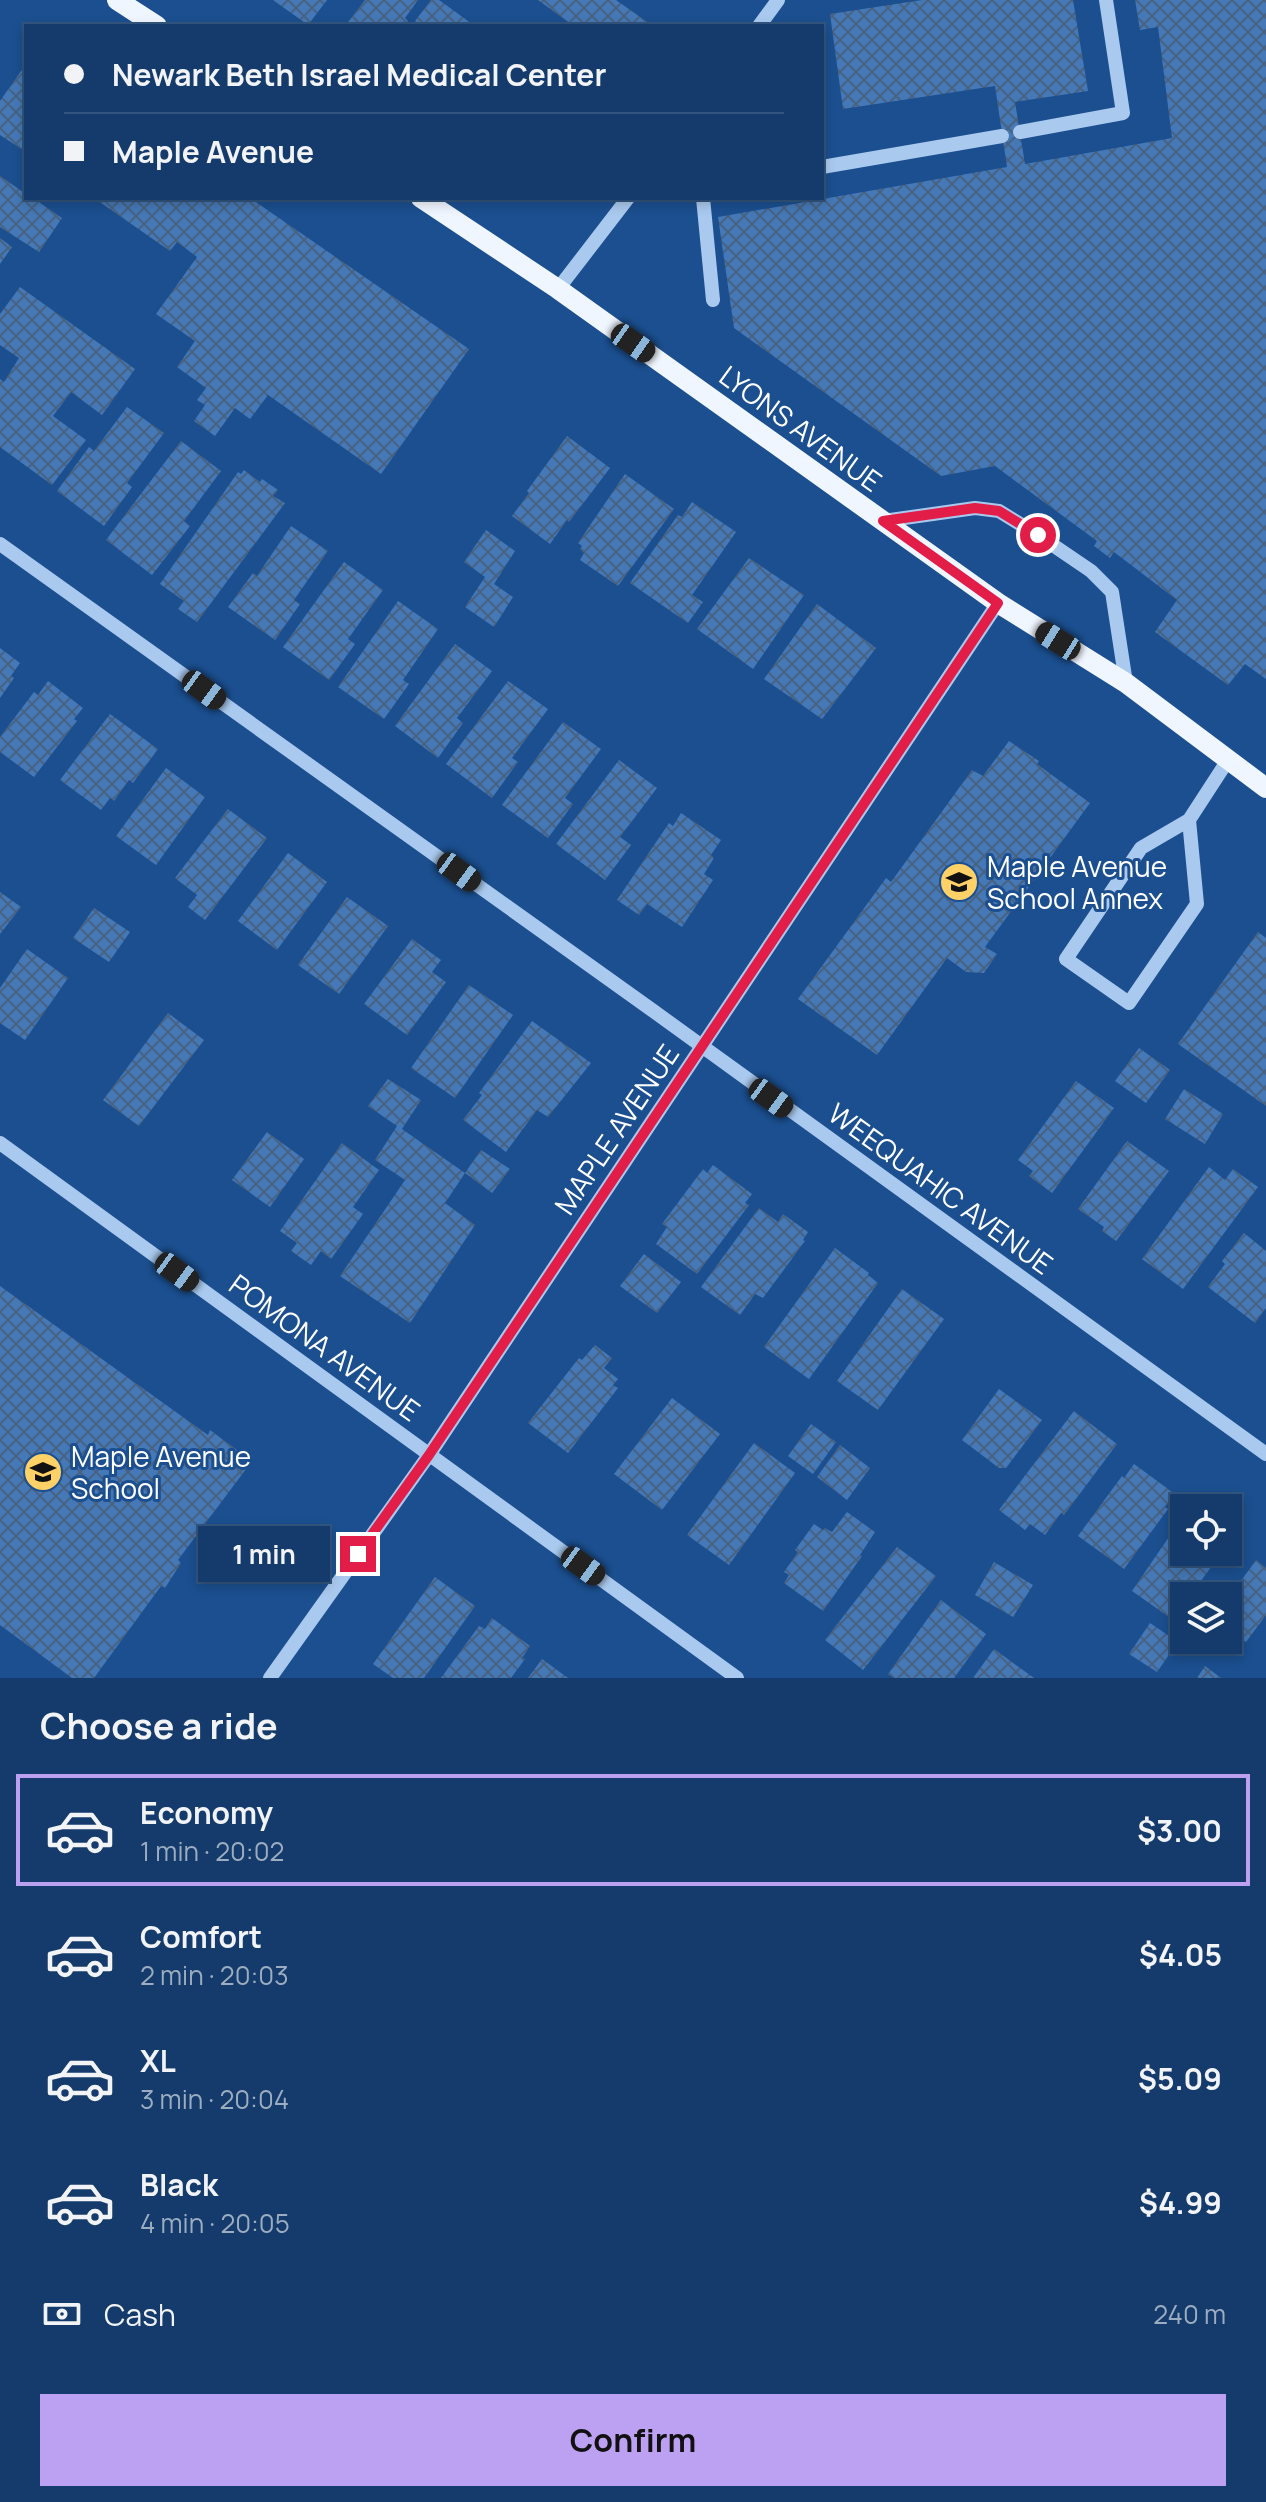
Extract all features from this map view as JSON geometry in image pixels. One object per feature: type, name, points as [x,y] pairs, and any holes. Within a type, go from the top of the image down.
[{"type":"main road","points":[[117,0],[154,24]]},
{"type":"main road","name":"LYONS AVENUE","points":[[424,200],[558,289],[998,603],[1126,683],[1266,788]]},
{"type":"street","points":[[760,24],[778,0]]},
{"type":"street","points":[[1020,132],[1123,113],[1106,0]]},
{"type":"street","points":[[824,167],[1002,136]]},
{"type":"street","points":[[558,289],[626,200]]},
{"type":"street","points":[[703,200],[713,300]]},
{"type":"street","points":[[883,521],[975,508],[999,511],[1052,544],[1091,571],[1112,592],[1126,683]]},
{"type":"street","name":"WEEQUAHIC AVENUE","points":[[0,544],[703,1046],[1266,1454]]},
{"type":"street","name":"MAPLE AVENUE","points":[[270,1678],[429,1455],[998,603]]},
{"type":"street","points":[[1189,820],[1197,904],[1129,1003],[1066,959],[1141,848],[1189,820],[1228,760]]},
{"type":"street","name":"POMONA AVENUE","points":[[0,1143],[737,1678]]},
{"type":"building","points":[[273,0],[327,0],[307,24]]},
{"type":"building","points":[[365,0],[418,0],[405,18],[408,21],[406,24],[347,24]]},
{"type":"building","points":[[431,0],[439,0],[472,24],[419,24],[415,21]]},
{"type":"building","points":[[538,0],[616,0],[650,24],[571,24]]},
{"type":"building","points":[[922,0],[1073,0],[1088,91],[1015,102],[1025,164],[1172,138],[1158,27],[1140,30],[1135,0],[1266,0],[1266,679],[1245,664],[1228,685],[1155,632],[1177,600],[1114,552],[1110,558],[1094,546],[1097,541],[995,466],[941,476],[734,328],[718,217],[1007,167],[995,86],[843,109],[830,14]]},
{"type":"building","points":[[24,67],[24,151],[0,135],[0,101]]},
{"type":"building","points":[[0,176],[24,193],[24,200],[36,200],[62,218],[39,252],[0,227]]},
{"type":"building","points":[[97,200],[253,200],[469,349],[381,474],[268,395],[250,419],[235,408],[215,436],[194,421],[205,405],[197,400],[206,388],[177,367],[195,341],[156,314],[197,257],[177,242],[170,251]]},
{"type":"building","points":[[0,238],[12,247],[0,264]]},
{"type":"building","points":[[20,287],[135,369],[102,415],[71,392],[53,416],[86,440],[52,485],[0,447],[0,379],[4,382],[19,358],[0,345],[0,314]]},
{"type":"building","points":[[127,407],[164,433],[127,483],[132,487],[104,526],[57,491],[89,447],[94,451]]},
{"type":"building","points":[[567,436],[610,468],[550,544],[512,516]]},
{"type":"building","points":[[181,441],[221,471],[184,521],[190,526],[152,575],[106,540]]},
{"type":"building","points":[[244,470],[278,490],[273,496],[285,503],[197,622],[178,609],[184,601],[160,584],[238,472],[241,474]]},
{"type":"building","points":[[625,474],[674,509],[618,586],[580,560],[584,553],[578,543]]},
{"type":"building","points":[[692,502],[736,532],[692,595],[703,602],[688,623],[630,583],[678,515],[682,517]]},
{"type":"building","points":[[291,526],[328,551],[294,600],[300,604],[275,640],[228,607],[253,573],[257,576]]},
{"type":"building","points":[[486,530],[515,551],[494,584],[513,597],[494,627],[465,607],[485,577],[464,562]]},
{"type":"building","points":[[749,558],[804,595],[753,669],[697,629]]},
{"type":"building","points":[[344,562],[383,590],[348,639],[355,644],[329,680],[283,647]]},
{"type":"building","points":[[398,601],[438,629],[403,680],[409,684],[384,719],[338,687]]},
{"type":"building","points":[[817,604],[876,648],[822,719],[764,679]]},
{"type":"building","points":[[455,644],[492,671],[457,718],[463,723],[438,758],[395,726]]},
{"type":"building","points":[[0,648],[20,663],[0,698]]},
{"type":"building","points":[[48,681],[83,708],[74,719],[77,721],[34,777],[0,752],[0,737],[34,692],[38,695]]},
{"type":"building","points":[[508,681],[548,709],[512,758],[518,762],[492,798],[446,764]]},
{"type":"building","points":[[110,714],[158,749],[133,783],[129,780],[114,801],[110,798],[101,810],[60,780]]},
{"type":"building","points":[[563,722],[601,749],[565,798],[573,804],[548,838],[502,805]]},
{"type":"building","name":"Maple Avenue School Annex","points":[[1009,741],[1090,803],[985,947],[997,954],[984,973],[966,972],[947,958],[877,1055],[798,999],[886,878],[891,882],[972,770],[983,776]]},
{"type":"building","points":[[619,760],[657,788],[620,837],[631,845],[605,880],[556,844]]},
{"type":"building","points":[[166,768],[205,797],[156,865],[116,836]]},
{"type":"building","points":[[228,809],[267,838],[205,920],[188,907],[197,895],[175,878]]},
{"type":"building","points":[[681,813],[721,840],[704,874],[713,880],[682,927],[647,904],[639,915],[617,900],[669,823],[673,826]]},
{"type":"building","points":[[288,853],[327,882],[277,950],[238,921]]},
{"type":"building","points":[[0,892],[21,907],[0,934]]},
{"type":"building","points":[[347,897],[388,926],[339,994],[298,965]]},
{"type":"building","points":[[94,908],[130,932],[109,962],[73,938]]},
{"type":"building","points":[[1258,932],[1266,938],[1266,1106],[1178,1044]]},
{"type":"building","points":[[412,939],[441,960],[432,972],[446,982],[407,1035],[364,1004]]},
{"type":"building","points":[[27,949],[68,978],[25,1040],[0,1023],[0,988]]},
{"type":"building","points":[[469,985],[513,1015],[455,1098],[411,1068]]},
{"type":"building","points":[[168,1013],[204,1040],[139,1126],[103,1100]]},
{"type":"building","points":[[532,1021],[591,1063],[548,1117],[537,1110],[506,1152],[463,1120]]},
{"type":"building","points":[[1139,1048],[1170,1070],[1146,1103],[1115,1081]]},
{"type":"building","points":[[388,1079],[421,1100],[402,1129],[465,1173],[445,1203],[475,1225],[410,1323],[340,1276],[405,1180],[375,1160],[397,1126],[368,1106]]},
{"type":"building","points":[[1076,1081],[1114,1108],[1052,1193],[1029,1176],[1033,1171],[1018,1160]]},
{"type":"building","points":[[1184,1089],[1223,1114],[1205,1144],[1165,1119]]},
{"type":"building","points":[[267,1132],[304,1159],[270,1207],[232,1180]]},
{"type":"building","points":[[1127,1141],[1169,1171],[1116,1241],[1102,1231],[1104,1227],[1078,1209]]},
{"type":"building","points":[[342,1143],[379,1170],[353,1207],[363,1214],[331,1259],[321,1251],[311,1265],[291,1251],[297,1243],[280,1231]]},
{"type":"building","points":[[481,1150],[510,1169],[492,1193],[465,1173]]},
{"type":"building","points":[[713,1165],[752,1194],[745,1203],[749,1205],[697,1274],[656,1244],[667,1227],[662,1224],[703,1169],[707,1173]]},
{"type":"building","points":[[1209,1167],[1225,1180],[1233,1169],[1258,1187],[1183,1289],[1142,1259]]},
{"type":"building","points":[[759,1208],[778,1222],[783,1214],[808,1232],[805,1241],[763,1298],[755,1294],[740,1315],[701,1287]]},
{"type":"building","points":[[1244,1233],[1266,1251],[1266,1308],[1255,1323],[1208,1287],[1225,1264],[1222,1261]]},
{"type":"building","points":[[835,1248],[878,1283],[809,1379],[764,1347]]},
{"type":"building","points":[[644,1254],[681,1282],[657,1313],[620,1286]]},
{"type":"building","points":[[0,1286],[208,1435],[210,1430],[252,1461],[178,1560],[181,1563],[165,1588],[161,1586],[94,1678],[72,1678],[0,1625]]},
{"type":"building","points":[[902,1289],[944,1319],[878,1410],[837,1381]]},
{"type":"building","points":[[595,1345],[612,1358],[604,1368],[618,1379],[613,1385],[618,1388],[568,1453],[528,1423],[579,1358],[582,1360]]},
{"type":"building","points":[[999,1389],[1042,1420],[1006,1468],[999,1468],[962,1440]]},
{"type":"building","points":[[672,1398],[720,1434],[662,1510],[614,1474]]},
{"type":"building","points":[[1074,1411],[1117,1444],[1064,1515],[1061,1513],[1045,1535],[1030,1524],[1025,1530],[999,1510]]},
{"type":"building","points":[[811,1424],[836,1442],[813,1474],[788,1456]]},
{"type":"building","points":[[754,1443],[795,1473],[729,1565],[687,1535]]},
{"type":"building","points":[[840,1445],[870,1468],[847,1500],[817,1477]]},
{"type":"building","points":[[1134,1464],[1175,1494],[1170,1494],[1165,1507],[1168,1509],[1124,1569],[1078,1536],[1122,1476],[1124,1478]]},
{"type":"building","points":[[847,1512],[875,1532],[823,1611],[784,1583],[789,1575],[784,1572],[814,1524],[832,1532]]},
{"type":"building","points":[[1170,1535],[1170,1566],[1212,1566],[1200,1582],[1170,1582],[1169,1617],[1132,1591]]},
{"type":"building","points":[[897,1547],[936,1576],[863,1670],[825,1640]]},
{"type":"building","points":[[1256,1560],[1266,1568],[1266,1615],[1246,1642],[1242,1639],[1240,1582]]},
{"type":"building","points":[[994,1562],[1033,1585],[1013,1617],[975,1595]]},
{"type":"building","points":[[435,1577],[475,1606],[424,1678],[393,1678],[373,1664]]},
{"type":"building","points":[[941,1600],[986,1634],[954,1678],[894,1678],[888,1674]]},
{"type":"building","points":[[492,1618],[530,1646],[511,1678],[441,1678],[479,1626],[485,1629]]},
{"type":"building","points":[[1150,1623],[1170,1637],[1170,1653],[1157,1672],[1129,1654]]},
{"type":"building","points":[[994,1649],[1034,1678],[973,1678]]},
{"type":"building","points":[[542,1659],[568,1678],[528,1678]]},
{"type":"building","points":[[1205,1666],[1221,1678],[1197,1678]]},
{"type":"place","name":"Maple Avenue School Annex","points":[[959,882]]},
{"type":"place","name":"Maple Avenue School","points":[[43,1472]]},
{"type":"route","points":[[358,1554],[429,1455],[998,603],[883,521],[975,508],[999,511],[1038,535]]}]
